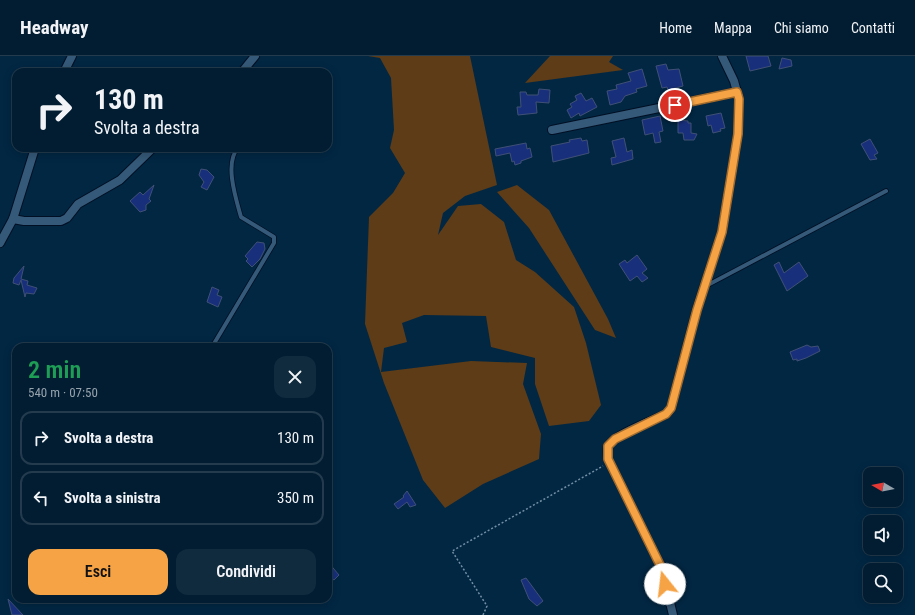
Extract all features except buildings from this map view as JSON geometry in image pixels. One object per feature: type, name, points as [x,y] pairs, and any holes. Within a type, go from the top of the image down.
[{"type":"street","points":[[66,68],[72,56]]},
{"type":"street","points":[[245,68],[255,56]]},
{"type":"street","points":[[673,615],[662,569],[610,462],[608,446],[615,439],[666,414],[671,408],[704,287],[722,232],[738,134],[739,99],[734,81],[722,56]]},
{"type":"street","points":[[552,130],[737,92]]},
{"type":"street","points":[[0,243],[13,219],[33,152]]},
{"type":"street","points":[[13,219],[24,221],[60,221],[67,218],[78,204],[120,180],[149,152]]},
{"type":"lane","points":[[214,343],[274,243],[274,237],[241,217],[232,181],[234,152]]},
{"type":"lane","points":[[704,287],[886,190]]},
{"type":"path","points":[[483,615],[487,606],[452,551],[610,462]]},
{"type":"shaded area","points":[[368,56],[470,56],[497,185],[465,196],[443,213],[438,235],[458,206],[481,204],[504,222],[516,260],[535,272],[574,307],[586,343],[601,405],[589,421],[549,426],[535,384],[535,358],[491,347],[486,316],[424,315],[402,323],[407,342],[384,348],[381,372],[471,361],[527,363],[523,384],[541,434],[539,459],[483,484],[445,508],[423,480],[384,383],[365,324],[369,217],[393,193],[405,173],[390,148],[394,130],[391,78],[380,58]]},
{"type":"shaded area","points":[[550,56],[613,56],[609,62],[623,70],[525,83]]},
{"type":"shaded area","points":[[517,185],[549,210],[608,319],[616,338],[595,330],[529,228],[497,192]]},
{"type":"route","points":[[665,584],[662,569],[608,459],[608,446],[615,439],[666,414],[671,408],[697,310],[722,232],[738,134],[739,99],[737,92],[675,105]]}]
